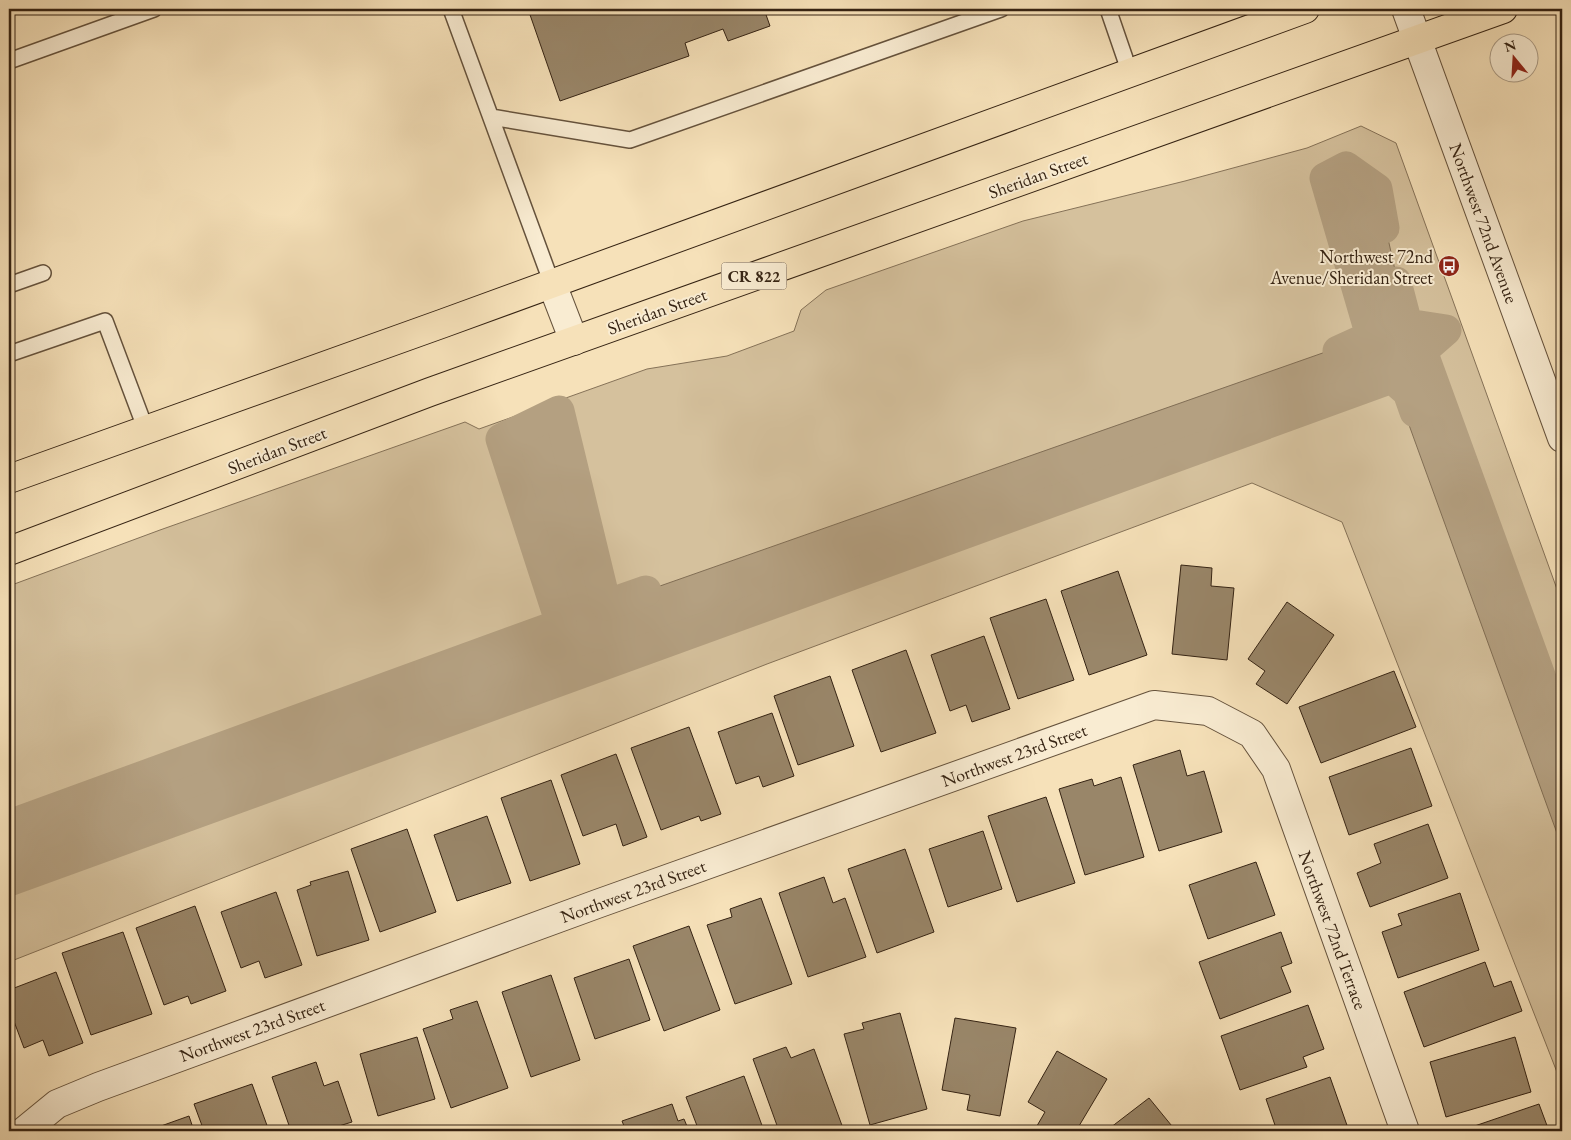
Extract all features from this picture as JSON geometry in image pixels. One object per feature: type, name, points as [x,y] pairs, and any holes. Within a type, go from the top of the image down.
[{"type":"main road","points":[[9,479],[552,284],[1305,9]]},
{"type":"main road","name":"Sheridan Street","points":[[9,551],[430,392],[1503,9]]},
{"type":"street","name":"Northwest 72nd Avenue","points":[[1406,9],[1562,438]]},
{"type":"street","points":[[552,284],[574,341]]},
{"type":"street","name":"Northwest 23rd Street","points":[[24,1131],[57,1104],[98,1086],[597,904],[1154,705],[1208,711],[1252,734]]},
{"type":"street","name":"Northwest 72nd Terrace","points":[[1252,734],[1276,770],[1405,1131]]},
{"type":"lane","points":[[9,61],[154,9]]},
{"type":"lane","points":[[451,9],[552,284]]},
{"type":"lane","points":[[491,117],[630,140],[1001,9]]},
{"type":"lane","points":[[1108,9],[1130,72]]},
{"type":"lane","points":[[9,285],[43,273]]},
{"type":"lane","points":[[9,354],[105,321],[146,430]]},
{"type":"shaded area","points":[[1361,126],[1396,143],[1562,603],[1562,1085],[1342,522],[1252,483],[767,664],[9,962],[9,586],[160,530],[465,422],[479,429],[647,369],[727,356],[794,331],[801,310],[826,290],[1023,221],[1185,181],[1307,148]]},
{"type":"shaded area","points":[[1346,167],[1377,189],[1407,324],[1446,330],[1422,351],[1562,736],[1562,847],[1392,378],[9,881],[9,825],[561,624],[501,439],[559,411],[606,605],[1371,336],[1325,178]]},
{"type":"building","points":[[528,9],[764,9],[770,26],[728,41],[723,29],[685,43],[689,56],[560,101]]},
{"type":"building","points":[[1181,565],[1212,568],[1211,586],[1234,588],[1227,660],[1172,654]]},
{"type":"building","points":[[1118,571],[1147,655],[1089,675],[1061,591]]},
{"type":"building","points":[[1046,599],[1074,680],[1018,699],[990,618]]},
{"type":"building","points":[[1287,602],[1334,635],[1287,704],[1256,684],[1265,671],[1248,659]]},
{"type":"building","points":[[984,636],[1010,709],[972,722],[966,705],[950,711],[931,655]]},
{"type":"building","points":[[906,650],[936,733],[881,752],[852,670]]},
{"type":"building","points":[[1394,671],[1416,727],[1321,763],[1299,707]]},
{"type":"building","points":[[830,676],[854,746],[798,765],[774,696]]},
{"type":"building","points":[[772,713],[794,776],[763,787],[759,776],[736,784],[718,732]]},
{"type":"building","points":[[689,727],[721,814],[701,821],[699,816],[661,830],[631,748]]},
{"type":"building","points":[[1411,748],[1432,806],[1349,835],[1329,777]]},
{"type":"building","points":[[1180,750],[1187,776],[1204,771],[1222,832],[1159,851],[1133,765]]},
{"type":"building","points":[[616,754],[647,837],[623,846],[616,824],[583,836],[561,775]]},
{"type":"building","points":[[1121,777],[1144,857],[1085,875],[1059,789],[1092,779],[1094,786]]},
{"type":"building","points":[[551,780],[580,864],[530,881],[501,798]]},
{"type":"building","points":[[1046,797],[1075,883],[1017,902],[988,816]]},
{"type":"building","points":[[487,816],[511,883],[457,901],[434,835]]},
{"type":"building","points":[[1428,824],[1448,878],[1370,907],[1357,873],[1381,863],[1374,844]]},
{"type":"building","points":[[407,829],[436,912],[380,932],[351,849]]},
{"type":"building","points":[[983,831],[1002,889],[948,907],[929,849]]},
{"type":"building","points":[[905,849],[934,932],[877,953],[848,869]]},
{"type":"building","points":[[1256,862],[1275,915],[1208,939],[1189,885]]},
{"type":"building","points":[[348,871],[369,940],[317,956],[297,890],[311,885],[310,882]]},
{"type":"building","points":[[824,877],[833,903],[845,898],[866,957],[808,977],[779,893]]},
{"type":"building","points":[[276,892],[302,965],[265,978],[259,961],[241,968],[221,912]]},
{"type":"building","points":[[1460,893],[1479,950],[1398,978],[1382,932],[1402,925],[1398,914]]},
{"type":"building","points":[[761,898],[792,984],[735,1004],[707,925],[732,917],[730,909]]},
{"type":"building","points":[[195,906],[226,991],[191,1004],[188,996],[164,1005],[136,928]]},
{"type":"building","points":[[689,926],[720,1010],[664,1031],[633,946]]},
{"type":"building","points":[[123,932],[152,1014],[91,1035],[62,953]]},
{"type":"building","points":[[1281,932],[1292,963],[1281,967],[1291,992],[1220,1019],[1199,962]]},
{"type":"building","points":[[629,959],[650,1020],[595,1039],[574,978]]},
{"type":"building","points":[[1485,962],[1494,987],[1511,981],[1522,1011],[1424,1047],[1404,992]]},
{"type":"building","points":[[56,972],[83,1043],[49,1056],[43,1040],[24,1048],[9,1008],[9,990]]},
{"type":"building","points":[[551,975],[580,1060],[531,1077],[502,992]]},
{"type":"building","points":[[477,1001],[508,1088],[451,1108],[423,1029],[453,1019],[450,1010]]},
{"type":"building","points":[[1308,1005],[1324,1049],[1303,1057],[1307,1067],[1240,1090],[1221,1036]]},
{"type":"building","points":[[900,1013],[927,1109],[870,1125],[844,1034],[864,1029],[862,1023]]},
{"type":"building","points":[[955,1018],[1016,1028],[1000,1116],[967,1110],[970,1095],[942,1090]]},
{"type":"building","points":[[417,1037],[435,1099],[378,1116],[360,1054]]},
{"type":"building","points":[[1515,1037],[1531,1092],[1446,1117],[1430,1062]]},
{"type":"building","points":[[786,1047],[791,1058],[814,1049],[844,1131],[779,1131],[753,1059]]},
{"type":"building","points":[[1057,1051],[1107,1079],[1076,1131],[1034,1131],[1045,1112],[1028,1102]]},
{"type":"building","points":[[316,1062],[324,1086],[338,1081],[352,1122],[339,1126],[341,1131],[291,1131],[272,1077]]},
{"type":"building","points":[[744,1076],[764,1131],[699,1131],[686,1097]]},
{"type":"building","points":[[1330,1077],[1349,1131],[1277,1131],[1266,1099]]},
{"type":"building","points":[[252,1084],[269,1131],[204,1131],[194,1104]]},
{"type":"building","points":[[1149,1098],[1176,1131],[1106,1131]]},
{"type":"building","points":[[672,1104],[678,1121],[684,1119],[689,1131],[626,1131],[622,1121]]},
{"type":"building","points":[[1539,1104],[1549,1131],[1460,1131]]},
{"type":"building","points":[[189,1116],[194,1131],[147,1131]]},
{"type":"waterway","points":[[1338,351],[1371,336],[1325,178],[1346,167],[1377,189],[1384,228]]},
{"type":"waterway","points":[[1396,282],[1407,324],[1446,330],[1422,351],[1562,736]]},
{"type":"waterway","points":[[9,881],[1392,378],[1408,392],[1415,412]]},
{"type":"waterway","points":[[9,825],[561,624],[501,439],[559,411],[606,605],[646,591]]},
{"type":"place","name":"Northwest 72nd Avenue/Sheridan Street","points":[[1449,266]]}]
